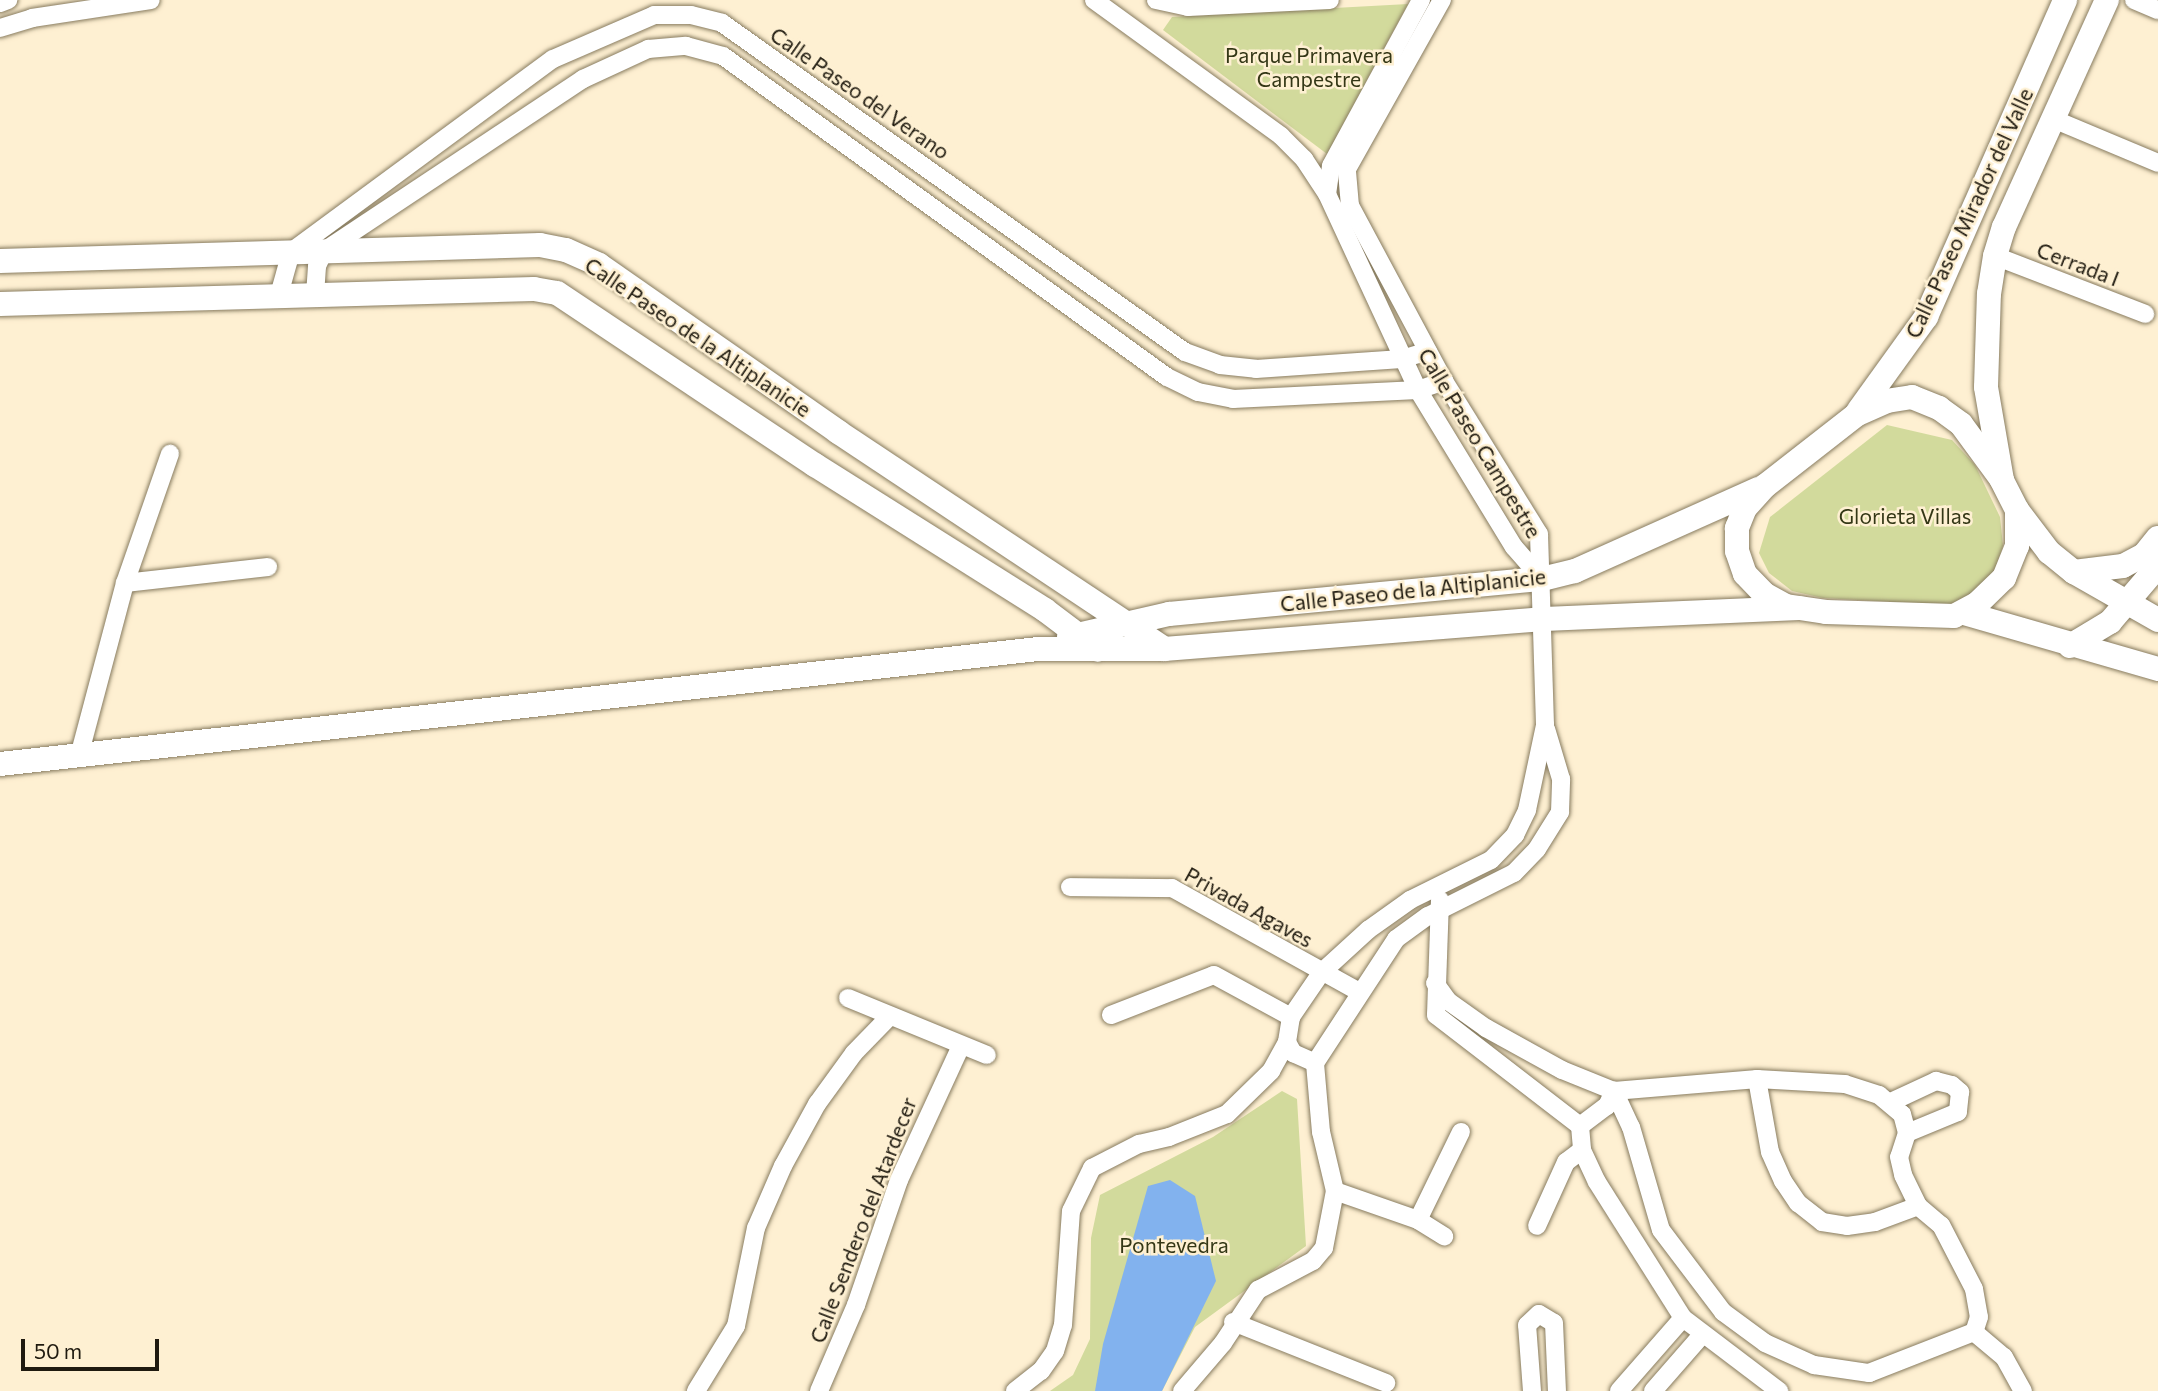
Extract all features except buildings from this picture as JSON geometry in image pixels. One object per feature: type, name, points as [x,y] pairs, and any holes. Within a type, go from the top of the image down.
[{"type":"main road","name":"Calle Paseo Mirador del Valle","points":[[1856,415],[1901,358],[1926,317],[2065,0]]},
{"type":"main road","name":"Calle Paseo Mirador del Valle","points":[[2002,480],[1986,387],[1989,294],[1995,256],[2107,0]]},
{"type":"main road","name":"Calle Paseo de la Altiplanicie","points":[[0,261],[540,246],[566,250],[599,265],[838,432],[1127,621],[1164,649]]},
{"type":"main road","name":"Calle Paseo de la Altiplanicie","points":[[0,304],[534,289],[557,293],[815,465],[1078,633],[1098,650],[1164,649],[1545,618],[1799,608]]},
{"type":"main road","points":[[2158,620],[2127,605],[2074,572],[2049,552],[2017,510],[2002,480],[1961,424],[1939,408],[1912,397],[1887,401],[1856,415],[1765,486],[1745,508],[1737,528],[1737,551],[1745,574],[1764,594],[1799,608],[1931,617],[1964,612],[2070,646],[2158,668]]},
{"type":"main road","points":[[815,465],[838,432]]},
{"type":"main road","name":"Calle Paseo de la Altiplanicie","points":[[1078,633],[1127,621],[1542,579],[1576,571],[1765,486]]},
{"type":"main road","points":[[1964,612],[2004,578],[2017,546],[2017,510]]},
{"type":"main road","points":[[2074,572],[2123,566],[2144,555],[2158,538]]},
{"type":"main road","points":[[2070,646],[2091,635],[2127,605],[2158,566]]},
{"type":"main road","points":[[2158,574],[2158,592]]},
{"type":"main road","points":[[1038,649],[1078,633]]},
{"type":"main road","points":[[0,764],[1038,649],[1098,650]]},
{"type":"street","points":[[0,3],[8,0]]},
{"type":"street","points":[[0,28],[30,9],[151,0]]},
{"type":"street","name":"Calle Paseo Campestre","points":[[1094,0],[1281,136],[1328,194],[1418,390],[1514,547],[1542,579]]},
{"type":"street","points":[[1156,0],[1188,7],[1330,0]]},
{"type":"street","points":[[1328,194],[1331,166],[1421,0]]},
{"type":"street","name":"Calle Paseo Campestre","points":[[1442,0],[1347,169],[1349,206],[1444,382],[1539,534],[1542,579]]},
{"type":"street","points":[[2134,0],[2158,10]]},
{"type":"street","name":"Calle Paseo del Verano","points":[[291,252],[565,52],[654,15],[691,15],[722,23],[1185,352],[1220,365],[1256,369],[1402,359],[1428,351]]},
{"type":"street","points":[[314,295],[317,266],[324,251],[583,79],[648,49],[686,46],[723,56],[1167,377],[1198,392],[1233,399],[1418,390],[1444,382]]},
{"type":"street","points":[[565,52],[583,79]]},
{"type":"street","points":[[2053,119],[2158,163]]},
{"type":"street","points":[[912,193],[927,169]]},
{"type":"street","points":[[279,295],[291,252]]},
{"type":"street","name":"Cerrada I","points":[[1995,256],[2145,314]]},
{"type":"street","points":[[1061,299],[1076,275]]},
{"type":"street","points":[[79,756],[125,583],[170,454]]},
{"type":"street","points":[[125,583],[268,568]]},
{"type":"street","name":"Privada Agaves","points":[[1321,972],[1368,930],[1437,886],[1491,860],[1515,835],[1527,810],[1545,725],[1545,618],[1542,579]]},
{"type":"street","name":"Privada Agaves","points":[[1070,887],[1172,888],[1358,991],[1396,939],[1442,908],[1514,873],[1550,831],[1560,812],[1561,779],[1545,725]]},
{"type":"street","points":[[1437,886],[1442,908],[1433,1002],[1443,1025],[1580,1126],[1582,1150],[1604,1194],[1683,1318],[1701,1336],[1779,1391]]},
{"type":"street","points":[[1015,1391],[1041,1371],[1055,1351],[1063,1325],[1071,1212],[1092,1168],[1139,1144],[1170,1137],[1227,1114],[1271,1071],[1287,1042],[1291,1017],[1321,972]]},
{"type":"street","points":[[1111,1015],[1214,975],[1291,1017]]},
{"type":"street","points":[[1435,983],[1448,1001],[1486,1028],[1563,1070],[1614,1091],[1757,1079],[1844,1084],[1891,1102],[1902,1114],[1907,1133],[1899,1157],[1918,1206],[1941,1225],[1974,1289],[1979,1317],[1974,1332]]},
{"type":"street","points":[[1182,1391],[1223,1343],[1234,1322],[1258,1290],[1313,1261],[1324,1248],[1335,1191],[1321,1132],[1315,1063],[1358,991]]},
{"type":"street","points":[[848,998],[987,1055]]},
{"type":"street","points":[[696,1391],[736,1326],[756,1228],[783,1166],[825,1094],[855,1053],[890,1016]]},
{"type":"street","points":[[1287,1042],[1293,1053],[1315,1063]]},
{"type":"street","name":"Calle Sendero del Atardecer","points":[[826,1386],[899,1180],[961,1046]]},
{"type":"street","points":[[1757,1079],[1770,1152],[1783,1181],[1798,1203],[1822,1222],[1847,1226],[1875,1222],[1918,1206]]},
{"type":"street","points":[[1891,1102],[1936,1081],[1952,1084],[1960,1091],[1958,1112],[1907,1133]]},
{"type":"street","points":[[1580,1126],[1606,1105],[1614,1091]]},
{"type":"street","points":[[1614,1091],[1631,1127],[1661,1230],[1723,1312],[1765,1343],[1814,1365],[1869,1373],[1974,1332]]},
{"type":"street","points":[[1418,1220],[1461,1132]]},
{"type":"street","points":[[1537,1226],[1566,1162],[1582,1150]]},
{"type":"street","points":[[1335,1191],[1418,1220],[1444,1236]]},
{"type":"street","points":[[1532,1391],[1527,1325],[1539,1314],[1554,1323],[1557,1391]]},
{"type":"street","points":[[1619,1391],[1683,1318]]},
{"type":"street","points":[[1234,1322],[1386,1383]]},
{"type":"street","points":[[1974,1332],[2004,1357],[2023,1391]]},
{"type":"street","points":[[1653,1391],[1701,1336]]},
{"type":"green space","name":"Parque Primavera Campestre","points":[[1408,4],[1327,154],[1163,30],[1172,17]]},
{"type":"green space","name":"Glorieta Villas","points":[[1887,425],[1952,440],[1975,465],[2000,517],[2003,546],[1995,570],[1971,596],[1949,605],[1823,598],[1792,591],[1769,573],[1759,553],[1770,517]]},
{"type":"green space","name":"Pontevedra","points":[[1282,1091],[1297,1099],[1306,1246],[1195,1327],[1162,1391],[1050,1391],[1073,1375],[1090,1339],[1091,1238],[1100,1195],[1213,1137]]},
{"type":"water","points":[[1170,1180],[1195,1196],[1216,1281],[1162,1391],[1095,1391],[1103,1344],[1148,1186]]}]
